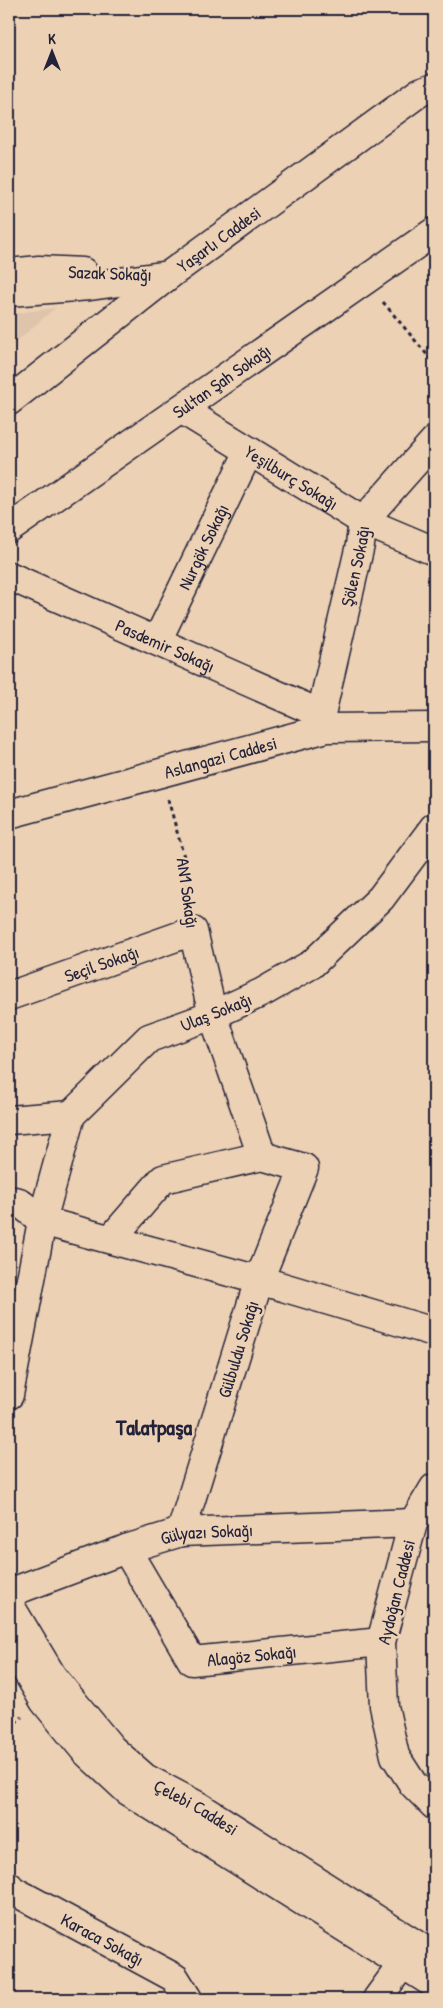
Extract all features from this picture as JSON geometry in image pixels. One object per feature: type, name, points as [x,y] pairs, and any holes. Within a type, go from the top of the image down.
[{"type":"street","name":"Yaşarlı Caddesi","points":[[9,400],[169,275],[420,92],[434,87]]},
{"type":"street","name":"Sultan Şah Sokağı","points":[[9,529],[434,232]]},
{"type":"street","name":"Sazak Sokağı","points":[[9,273],[39,270],[169,275]]},
{"type":"street","name":"Sazak Sokağı","points":[[9,292],[90,286],[169,275]]},
{"type":"street","name":"Yeşilburç Sokağı","points":[[181,409],[362,522],[434,551]]},
{"type":"street","name":"Şölen Sokağı","points":[[324,721],[360,545],[362,522],[434,441]]},
{"type":"street","name":"Nurgök Sokağı","points":[[157,641],[249,451]]},
{"type":"street","name":"Pasdemir Sokağı","points":[[9,576],[157,641],[324,721]]},
{"type":"street","name":"Aslangazi Caddesi","points":[[9,814],[160,772],[324,721],[434,727]]},
{"type":"street","name":"Ulaş Sokağı","points":[[71,1115],[149,1038],[213,1015],[264,992],[312,964],[380,898],[434,827]]},
{"type":"street","name":"Seçil Sokağı","points":[[9,996],[192,931]]},
{"type":"street","name":"AN1 Sokağı","points":[[192,931],[213,1015],[262,1156]]},
{"type":"street","points":[[9,1120],[71,1115],[42,1222],[9,1395]]},
{"type":"street","points":[[111,1239],[163,1179],[262,1156]]},
{"type":"street","name":"Gülbuldu Sokağı","points":[[180,1532],[259,1280],[304,1168],[262,1156]]},
{"type":"street","points":[[9,1200],[19,1202],[42,1222]]},
{"type":"street","points":[[9,1221],[42,1222],[111,1239],[259,1280],[434,1332]]},
{"type":"street","points":[[9,1317],[29,1239],[42,1222]]},
{"type":"street","name":"Aydoğan Caddesi","points":[[434,1488],[413,1524],[381,1642],[384,1706],[395,1756],[413,1784],[434,1805]]},
{"type":"street","name":"Gülyazı Sokağı","points":[[9,1593],[126,1549],[180,1532],[413,1524]]},
{"type":"street","name":"Alagöz Sokağı","points":[[126,1549],[192,1661],[381,1642]]},
{"type":"street","name":"Çelebi Caddesi","points":[[9,1604],[52,1676],[112,1749],[145,1778],[200,1807],[434,1956]]},
{"type":"street","name":"Çelebi Caddesi","points":[[9,1641],[44,1700],[86,1752],[128,1791],[404,1962],[434,1984]]},
{"type":"street","name":"Karaca Sokağı","points":[[9,1886],[12,1890],[175,1978],[188,1999]]},
{"type":"street","points":[[377,1999],[404,1962]]},
{"type":"path","points":[[365,280],[434,363]]},
{"type":"path","name":"AN1 Sokağı","points":[[160,772],[187,868],[192,931]]},
{"type":"shaded area","points":[[55,308],[9,348],[9,314]]},
{"type":"district","name":"Talatpaşa","points":[[154,1427]]}]
